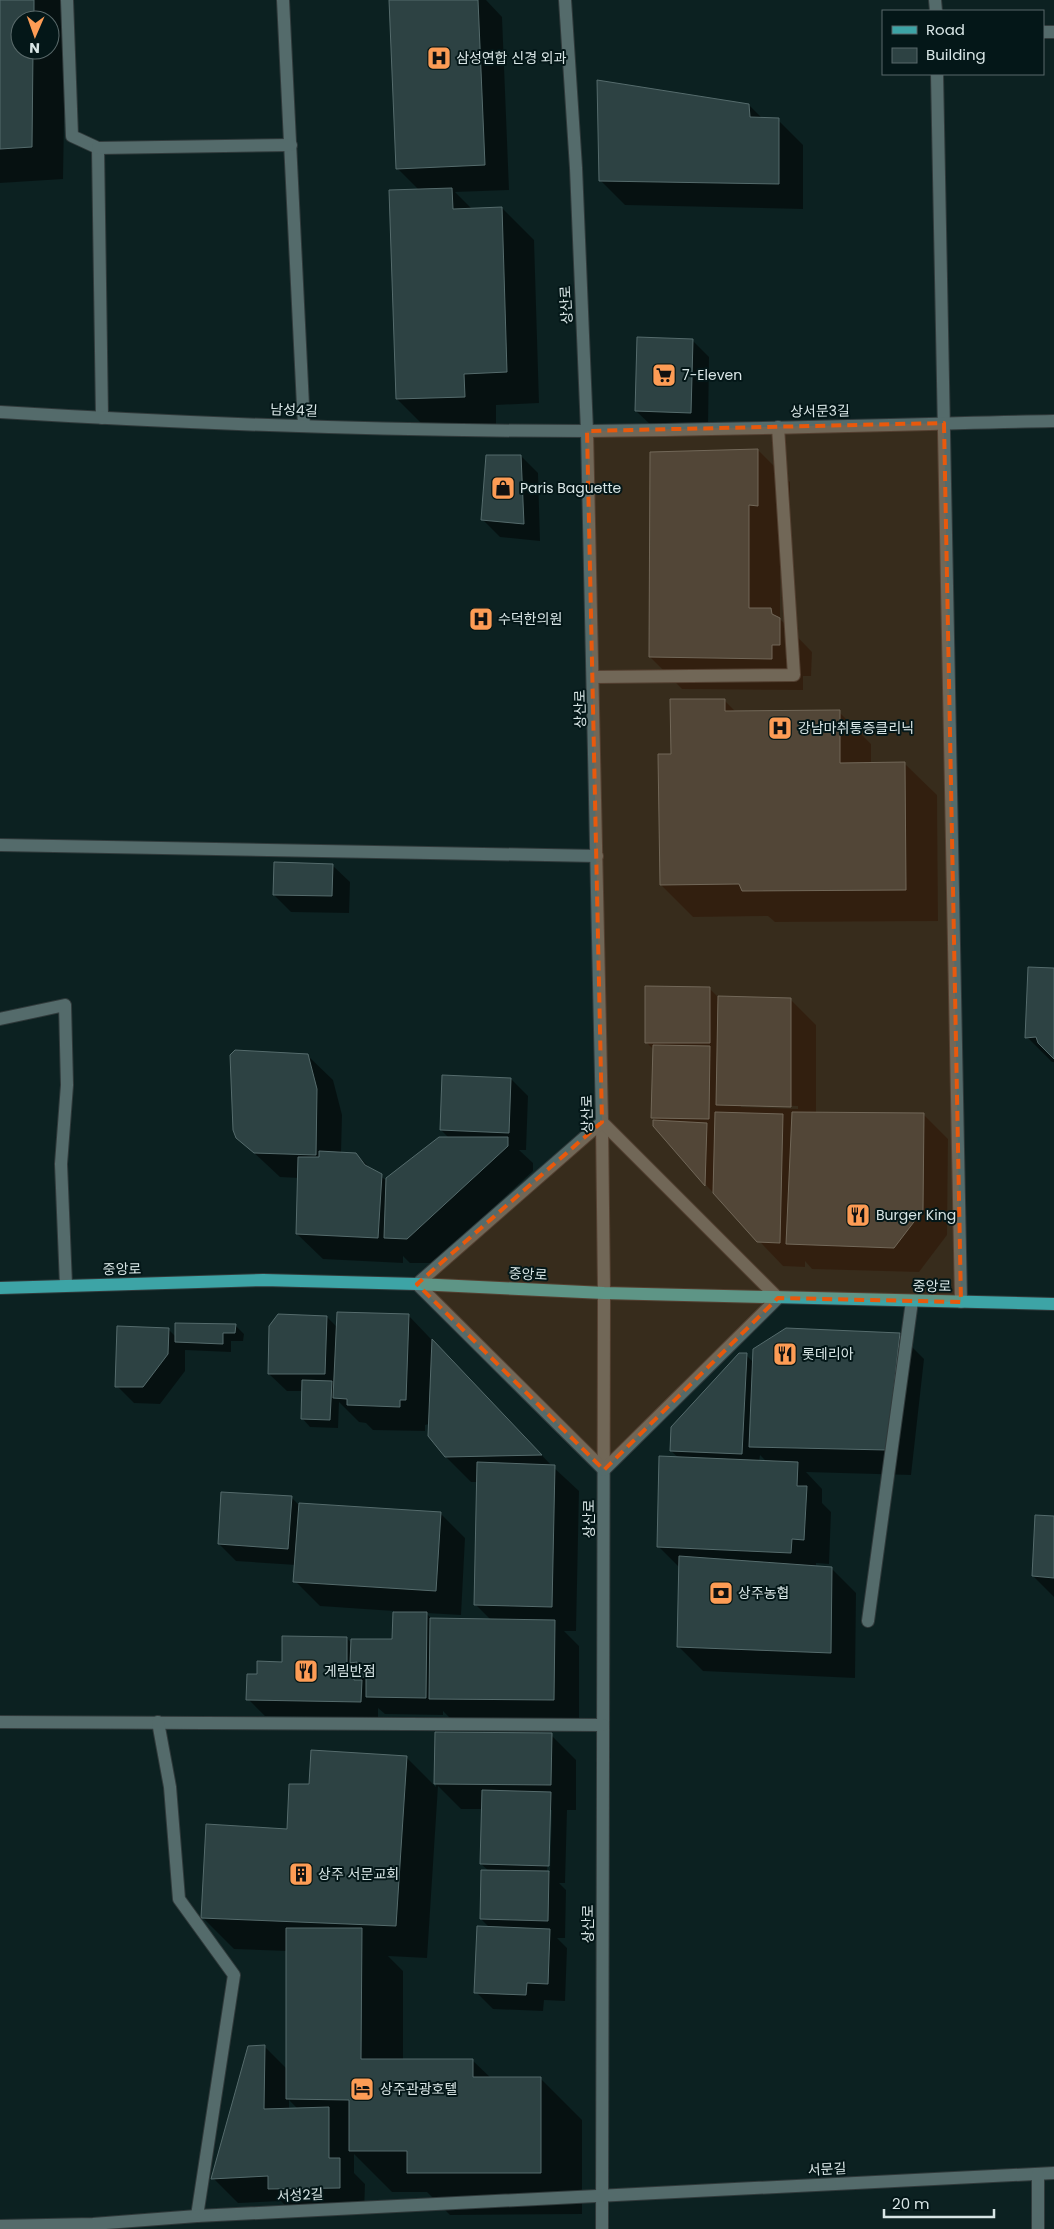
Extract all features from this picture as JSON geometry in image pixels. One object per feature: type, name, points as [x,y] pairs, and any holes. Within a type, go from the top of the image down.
[{"type":"main road","name":"중앙로","points":[[0,1288],[264,1280],[417,1284],[604,1293],[1054,1304]]},
{"type":"street","points":[[67,0],[72,136],[98,148],[291,145]]},
{"type":"street","points":[[283,0],[304,426]]},
{"type":"street","name":"상산로","points":[[565,0],[576,168],[587,430],[594,677],[602,1122],[604,1293],[602,2229]]},
{"type":"street","points":[[937,75],[961,1302]]},
{"type":"street","points":[[98,148],[102,418]]},
{"type":"street","name":"남성4길","points":[[0,412],[304,426],[587,430]]},
{"type":"street","name":"상서문3길","points":[[587,430],[1054,421]]},
{"type":"street","points":[[594,677],[794,675],[778,427]]},
{"type":"street","points":[[0,845],[597,856]]},
{"type":"street","points":[[0,1019],[65,1005],[67,1085],[61,1164],[66,1285]]},
{"type":"street","points":[[602,1122],[778,1298],[604,1470],[417,1284],[602,1122]]},
{"type":"street","points":[[868,1621],[912,1300]]},
{"type":"street","points":[[0,1722],[603,1725]]},
{"type":"street","points":[[158,1722],[170,1787],[179,1899],[234,1974],[197,2216]]},
{"type":"street","name":"서문길","points":[[602,2196],[1054,2173]]},
{"type":"street","points":[[1038,2174],[1038,2229]]},
{"type":"street","name":"서성2길","points":[[0,2226],[94,2224],[197,2216],[602,2196]]},
{"type":"highlighted area","points":[[944,423],[961,1302],[778,1298],[604,1470],[417,1284],[602,1122],[587,431]]},
{"type":"building","points":[[0,0],[34,0],[34,10],[10,10],[10,60],[33,60],[32,147],[0,149]]},
{"type":"building","points":[[389,0],[478,0],[485,165],[396,169]]},
{"type":"building","points":[[597,80],[749,104],[750,117],[779,118],[779,184],[599,181]]},
{"type":"building","points":[[452,188],[453,209],[502,207],[507,372],[464,374],[465,397],[396,399],[389,190]]},
{"type":"building","name":"7-Eleven","points":[[637,337],[693,339],[691,413],[635,411]]},
{"type":"building","points":[[758,449],[758,506],[749,505],[749,608],[771,608],[772,614],[780,618],[780,645],[772,645],[772,659],[649,657],[650,452]]},
{"type":"building","name":"Paris Baguette","points":[[486,455],[521,455],[524,524],[481,520]]},
{"type":"building","points":[[670,699],[725,699],[725,711],[840,710],[840,763],[905,762],[906,890],[742,891],[739,884],[660,885],[658,754],[671,754]]},
{"type":"building","points":[[274,862],[333,864],[332,896],[273,895]]},
{"type":"building","points":[[1028,967],[1054,968],[1054,1059],[1038,1043],[1036,1037],[1025,1038]]},
{"type":"building","points":[[645,986],[710,987],[710,1043],[645,1043]]},
{"type":"building","points":[[718,996],[791,998],[791,1107],[716,1105]]},
{"type":"building","points":[[653,1045],[710,1046],[709,1119],[651,1118]]},
{"type":"building","points":[[235,1050],[308,1054],[317,1089],[316,1155],[254,1153],[236,1138],[233,1130],[230,1055]]},
{"type":"building","points":[[442,1075],[511,1078],[509,1133],[440,1130]]},
{"type":"building","points":[[715,1112],[783,1114],[780,1243],[757,1242],[713,1193]]},
{"type":"building","points":[[792,1112],[924,1113],[923,1210],[894,1248],[786,1244]]},
{"type":"building","points":[[653,1120],[707,1123],[705,1186],[653,1126]]},
{"type":"building","points":[[439,1137],[508,1137],[508,1146],[407,1239],[384,1238],[386,1178]]},
{"type":"building","points":[[319,1151],[356,1153],[365,1165],[382,1174],[378,1238],[296,1234],[298,1157],[319,1157]]},
{"type":"building","points":[[337,1312],[409,1314],[406,1400],[400,1400],[400,1407],[347,1405],[347,1399],[333,1398]]},
{"type":"building","points":[[278,1314],[327,1316],[325,1374],[268,1374],[269,1326]]},
{"type":"building","points":[[175,1323],[236,1324],[235,1333],[223,1333],[223,1344],[175,1342]]},
{"type":"building","points":[[117,1326],[169,1328],[168,1354],[143,1387],[115,1387]]},
{"type":"building","points":[[786,1328],[900,1333],[887,1450],[749,1447],[753,1349]]},
{"type":"building","points":[[432,1339],[542,1455],[445,1457],[428,1436]]},
{"type":"building","points":[[739,1353],[747,1353],[742,1454],[670,1451],[671,1427]]},
{"type":"building","points":[[302,1380],[332,1381],[330,1420],[301,1419]]},
{"type":"building","points":[[659,1456],[798,1462],[797,1486],[807,1486],[804,1540],[792,1539],[791,1553],[657,1547]]},
{"type":"building","points":[[477,1462],[555,1465],[552,1607],[474,1605]]},
{"type":"building","points":[[221,1492],[292,1496],[288,1549],[218,1544]]},
{"type":"building","points":[[299,1503],[441,1512],[436,1591],[293,1582]]},
{"type":"building","points":[[1035,1515],[1054,1516],[1054,1578],[1032,1576]]},
{"type":"building","points":[[679,1556],[832,1567],[831,1653],[677,1647]]},
{"type":"building","points":[[393,1612],[427,1612],[426,1698],[366,1697],[366,1677],[357,1677],[357,1662],[350,1663],[351,1639],[392,1639]]},
{"type":"building","points":[[430,1618],[555,1620],[554,1700],[429,1699]]},
{"type":"building","name":"게림반점","points":[[282,1636],[347,1637],[347,1668],[354,1668],[354,1680],[362,1680],[361,1702],[246,1700],[247,1674],[257,1674],[257,1661],[282,1662]]},
{"type":"building","points":[[435,1732],[552,1733],[551,1785],[434,1784]]},
{"type":"building","name":"상주 서문교회","points":[[311,1750],[407,1756],[396,1926],[201,1918],[206,1824],[287,1829],[289,1784],[309,1784]]},
{"type":"building","points":[[482,1790],[551,1792],[549,1866],[480,1864]]},
{"type":"building","points":[[481,1870],[549,1871],[548,1921],[480,1919]]},
{"type":"building","points":[[477,1926],[550,1929],[548,1984],[527,1983],[526,1995],[474,1993]]},
{"type":"building","name":"상주관광호텔","points":[[286,1928],[362,1928],[361,2059],[473,2059],[473,2077],[541,2077],[541,2173],[407,2173],[407,2151],[349,2151],[349,2100],[286,2099]]},
{"type":"building","points":[[265,2045],[264,2109],[329,2107],[329,2158],[340,2158],[340,2188],[268,2189],[268,2176],[211,2179],[248,2046]]},
{"type":"place","name":"삼성연합 신경 외과","points":[[439,58]]},
{"type":"place","name":"7-Eleven","points":[[664,375]]},
{"type":"place","name":"Paris Baguette","points":[[503,488]]},
{"type":"place","name":"수덕한의원","points":[[481,619]]},
{"type":"place","name":"강남마취통증클리닉","points":[[780,728]]},
{"type":"place","name":"Burger King","points":[[858,1215]]},
{"type":"place","name":"롯데리아","points":[[785,1354]]},
{"type":"place","name":"상주농협","points":[[721,1593]]},
{"type":"place","name":"게림반점","points":[[306,1671]]},
{"type":"place","name":"상주 서문교회","points":[[301,1874]]},
{"type":"place","name":"상주관광호텔","points":[[362,2089]]}]
